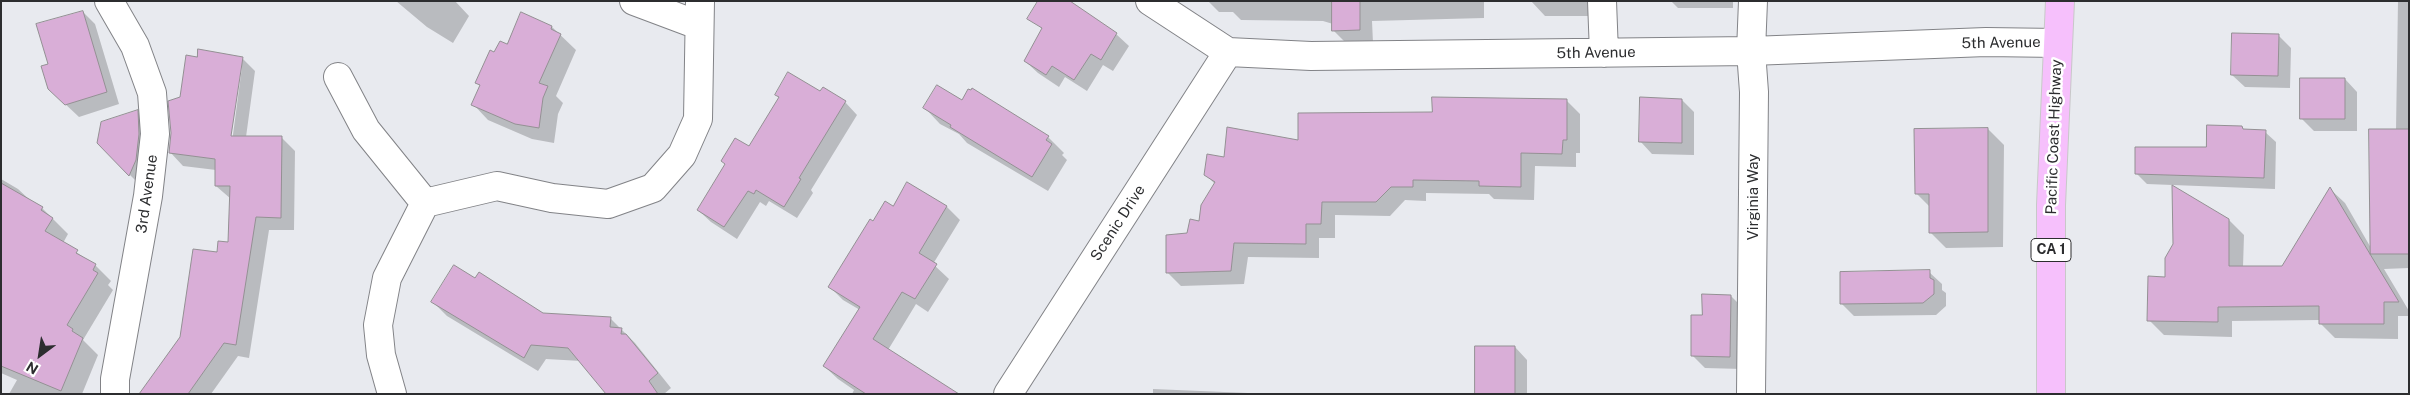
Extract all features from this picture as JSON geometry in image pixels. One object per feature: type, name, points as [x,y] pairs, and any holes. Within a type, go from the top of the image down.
[{"type":"highway","name":"Pacific Coast Highway","points":[[2052,394],[2052,205],[2060,1]]},
{"type":"street","name":"3rd Avenue","points":[[109,1],[135,46],[152,93],[155,134],[148,196],[114,379],[115,394]]},
{"type":"street","points":[[392,394],[381,355],[378,325],[387,278],[426,203],[496,186],[552,198],[608,204],[653,188],[682,155],[698,119],[699,13],[634,1]]},
{"type":"street","points":[[1150,1],[1228,52]]},
{"type":"street","points":[[1602,1],[1604,53]]},
{"type":"street","name":"Virginia Way","points":[[1751,394],[1754,92],[1751,51],[1752,1]]},
{"type":"street","name":"5th Avenue","points":[[1228,52],[1311,56],[1604,53],[1751,51],[1986,42],[2058,43]]},
{"type":"street","name":"Scenic Drive","points":[[1008,394],[1228,52]]},
{"type":"street","points":[[338,77],[366,130],[426,203]]},
{"type":"building","points":[[1038,1],[1070,1],[1117,33],[1101,60],[1091,54],[1074,80],[1052,66],[1046,75],[1024,61],[1042,28],[1027,19]]},
{"type":"building","points":[[1332,1],[1360,1],[1360,30],[1332,31]]},
{"type":"building","points":[[83,11],[107,92],[65,105],[48,89],[41,66],[48,64],[36,24]]},
{"type":"building","points":[[521,12],[552,26],[551,29],[561,34],[539,83],[548,86],[543,98],[539,128],[515,124],[471,105],[480,85],[475,83],[490,50],[494,52],[500,41],[507,44]]},
{"type":"building","points":[[2232,33],[2279,34],[2278,76],[2231,75]]},
{"type":"building","points":[[198,49],[243,57],[231,136],[282,136],[281,218],[256,217],[236,345],[224,343],[188,394],[139,394],[180,337],[193,249],[217,252],[218,241],[228,242],[230,186],[215,186],[215,159],[169,153],[171,133],[168,101],[180,97],[186,55],[197,57]]},
{"type":"building","points":[[788,72],[820,91],[823,87],[846,101],[799,178],[801,179],[784,207],[756,190],[754,194],[748,191],[724,227],[697,210],[725,164],[721,161],[735,138],[749,146],[779,97],[775,95]]},
{"type":"building","points":[[2300,78],[2345,78],[2345,119],[2300,119]]},
{"type":"building","points":[[937,85],[962,100],[968,89],[971,90],[972,88],[1049,136],[1046,140],[1052,144],[1032,177],[950,127],[951,125],[923,108]]},
{"type":"building","points":[[1432,97],[1567,99],[1567,140],[1563,140],[1562,154],[1521,153],[1521,187],[1479,186],[1479,181],[1413,180],[1413,187],[1391,187],[1376,202],[1322,202],[1321,224],[1306,224],[1306,244],[1234,243],[1231,271],[1166,273],[1166,235],[1187,233],[1190,219],[1199,221],[1201,205],[1215,182],[1204,175],[1207,154],[1224,157],[1227,127],[1298,140],[1298,113],[1432,112]]},
{"type":"building","points":[[1640,97],[1682,99],[1682,143],[1639,142]]},
{"type":"building","points":[[138,110],[139,134],[136,160],[129,176],[97,143],[101,122]]},
{"type":"building","points":[[2207,125],[2242,126],[2243,129],[2266,130],[2264,178],[2135,174],[2135,147],[2206,147]]},
{"type":"building","points":[[1988,128],[1988,232],[1929,233],[1929,194],[1915,194],[1914,129]]},
{"type":"building","points":[[2369,129],[2409,129],[2409,254],[2370,254]]},
{"type":"building","points":[[907,182],[947,206],[919,253],[937,264],[915,299],[902,292],[873,339],[959,394],[866,394],[823,366],[860,307],[828,287],[870,219],[873,221],[885,201],[893,206]]},
{"type":"building","points":[[1,183],[43,207],[41,210],[53,218],[45,231],[78,250],[76,253],[96,264],[93,270],[98,273],[67,325],[73,329],[72,331],[83,338],[61,391],[1,366]]},
{"type":"building","points":[[2172,185],[2229,219],[2229,266],[2282,266],[2330,187],[2399,302],[2384,302],[2384,324],[2319,324],[2319,306],[2218,307],[2218,322],[2147,321],[2148,276],[2165,277],[2165,258],[2173,244]]},
{"type":"building","points":[[454,265],[475,278],[479,272],[543,313],[611,317],[610,327],[622,328],[621,334],[626,334],[658,373],[649,381],[658,394],[606,394],[568,348],[531,345],[524,358],[431,302]]},
{"type":"building","points":[[1930,270],[1930,278],[1934,280],[1934,294],[1923,303],[1840,304],[1840,272]]},
{"type":"building","points":[[1702,294],[1731,295],[1730,357],[1691,356],[1691,315],[1702,315]]},
{"type":"building","points":[[1475,346],[1515,346],[1515,394],[1475,394]]}]
